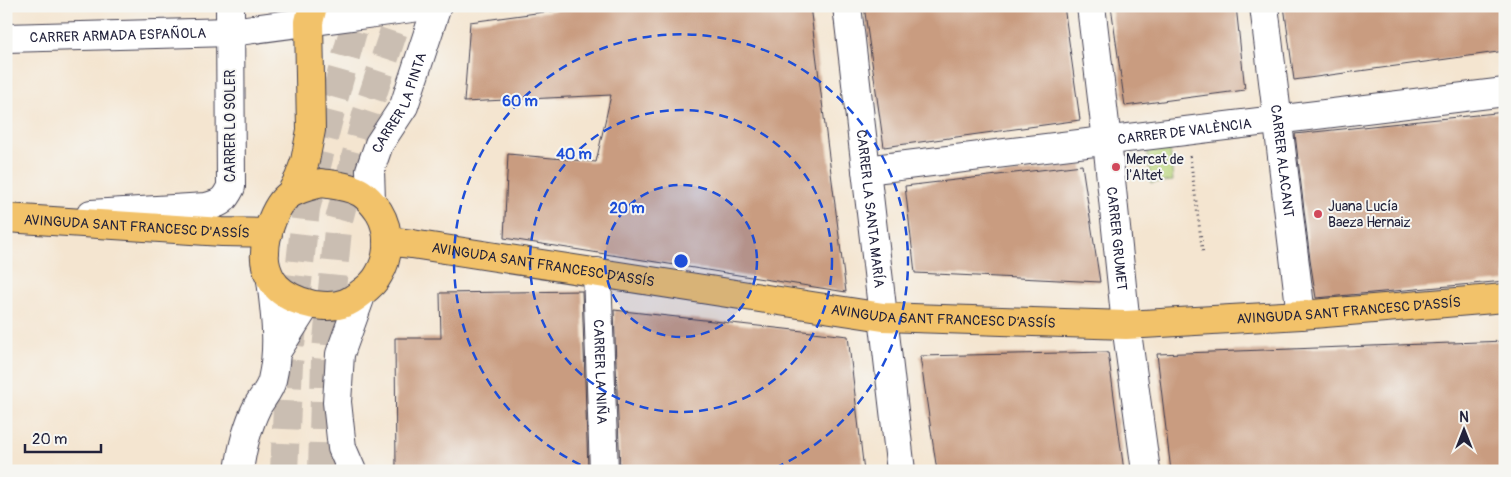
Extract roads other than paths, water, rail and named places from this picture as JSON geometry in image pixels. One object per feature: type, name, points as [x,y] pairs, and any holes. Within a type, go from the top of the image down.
[{"type":"main road","points":[[291,193],[321,183],[348,188],[362,194],[371,201],[382,218],[387,241],[380,274],[362,293],[345,304],[326,306],[308,304],[283,293],[271,280],[264,254],[271,222],[280,204],[291,193],[305,161],[311,130],[311,14]]},
{"type":"main road","name":"AVINGUDA SANT FRANCESC D'ASSÍS","points":[[17,218],[222,232],[268,233]]},
{"type":"main road","name":"AVINGUDA SANT FRANCESC D’ASSÍS","points":[[387,241],[883,317],[1126,325],[1301,315],[1505,298]]},
{"type":"street","name":"CARRER ARMADA ESPAÑOLA","points":[[6,38],[230,19],[427,6]]},
{"type":"street","name":"CARRER LA PINTA","points":[[371,201],[370,170],[379,144],[404,106],[437,6]]},
{"type":"street","name":"CARRER LA SANTA MARÍA","points":[[847,6],[902,471]]},
{"type":"street","name":"CARRER GRUMET","points":[[1091,6],[1126,325],[1146,471]]},
{"type":"street","name":"CARRER ALACANT","points":[[1264,6],[1301,315]]},
{"type":"street","name":"CARRER LO SOLER","points":[[17,218],[206,207],[219,204],[227,196],[231,187],[230,19]]},
{"type":"street","name":"CARRER DE VALÈNCIA","points":[[866,170],[1505,92]]},
{"type":"street","name":"CARRER LA NIÑA","points":[[597,272],[604,471]]},
{"type":"street","points":[[239,471],[242,448],[256,409],[272,383],[277,351],[271,280]]},
{"type":"street","points":[[352,471],[342,448],[337,402],[340,354],[362,293]]},
{"type":"street","points":[[277,351],[308,304]]},
{"type":"tunnel","points":[[284,471],[289,364],[306,209],[360,6]]},
{"type":"tunnel","points":[[322,471],[325,360],[339,220],[366,115],[402,6]]},
{"type":"place","name":"Mercat de l'Altet","points":[[1116,167]]},
{"type":"place","name":"Juana Lucía Baeza Hernaiz","points":[[1318,214]]}]
